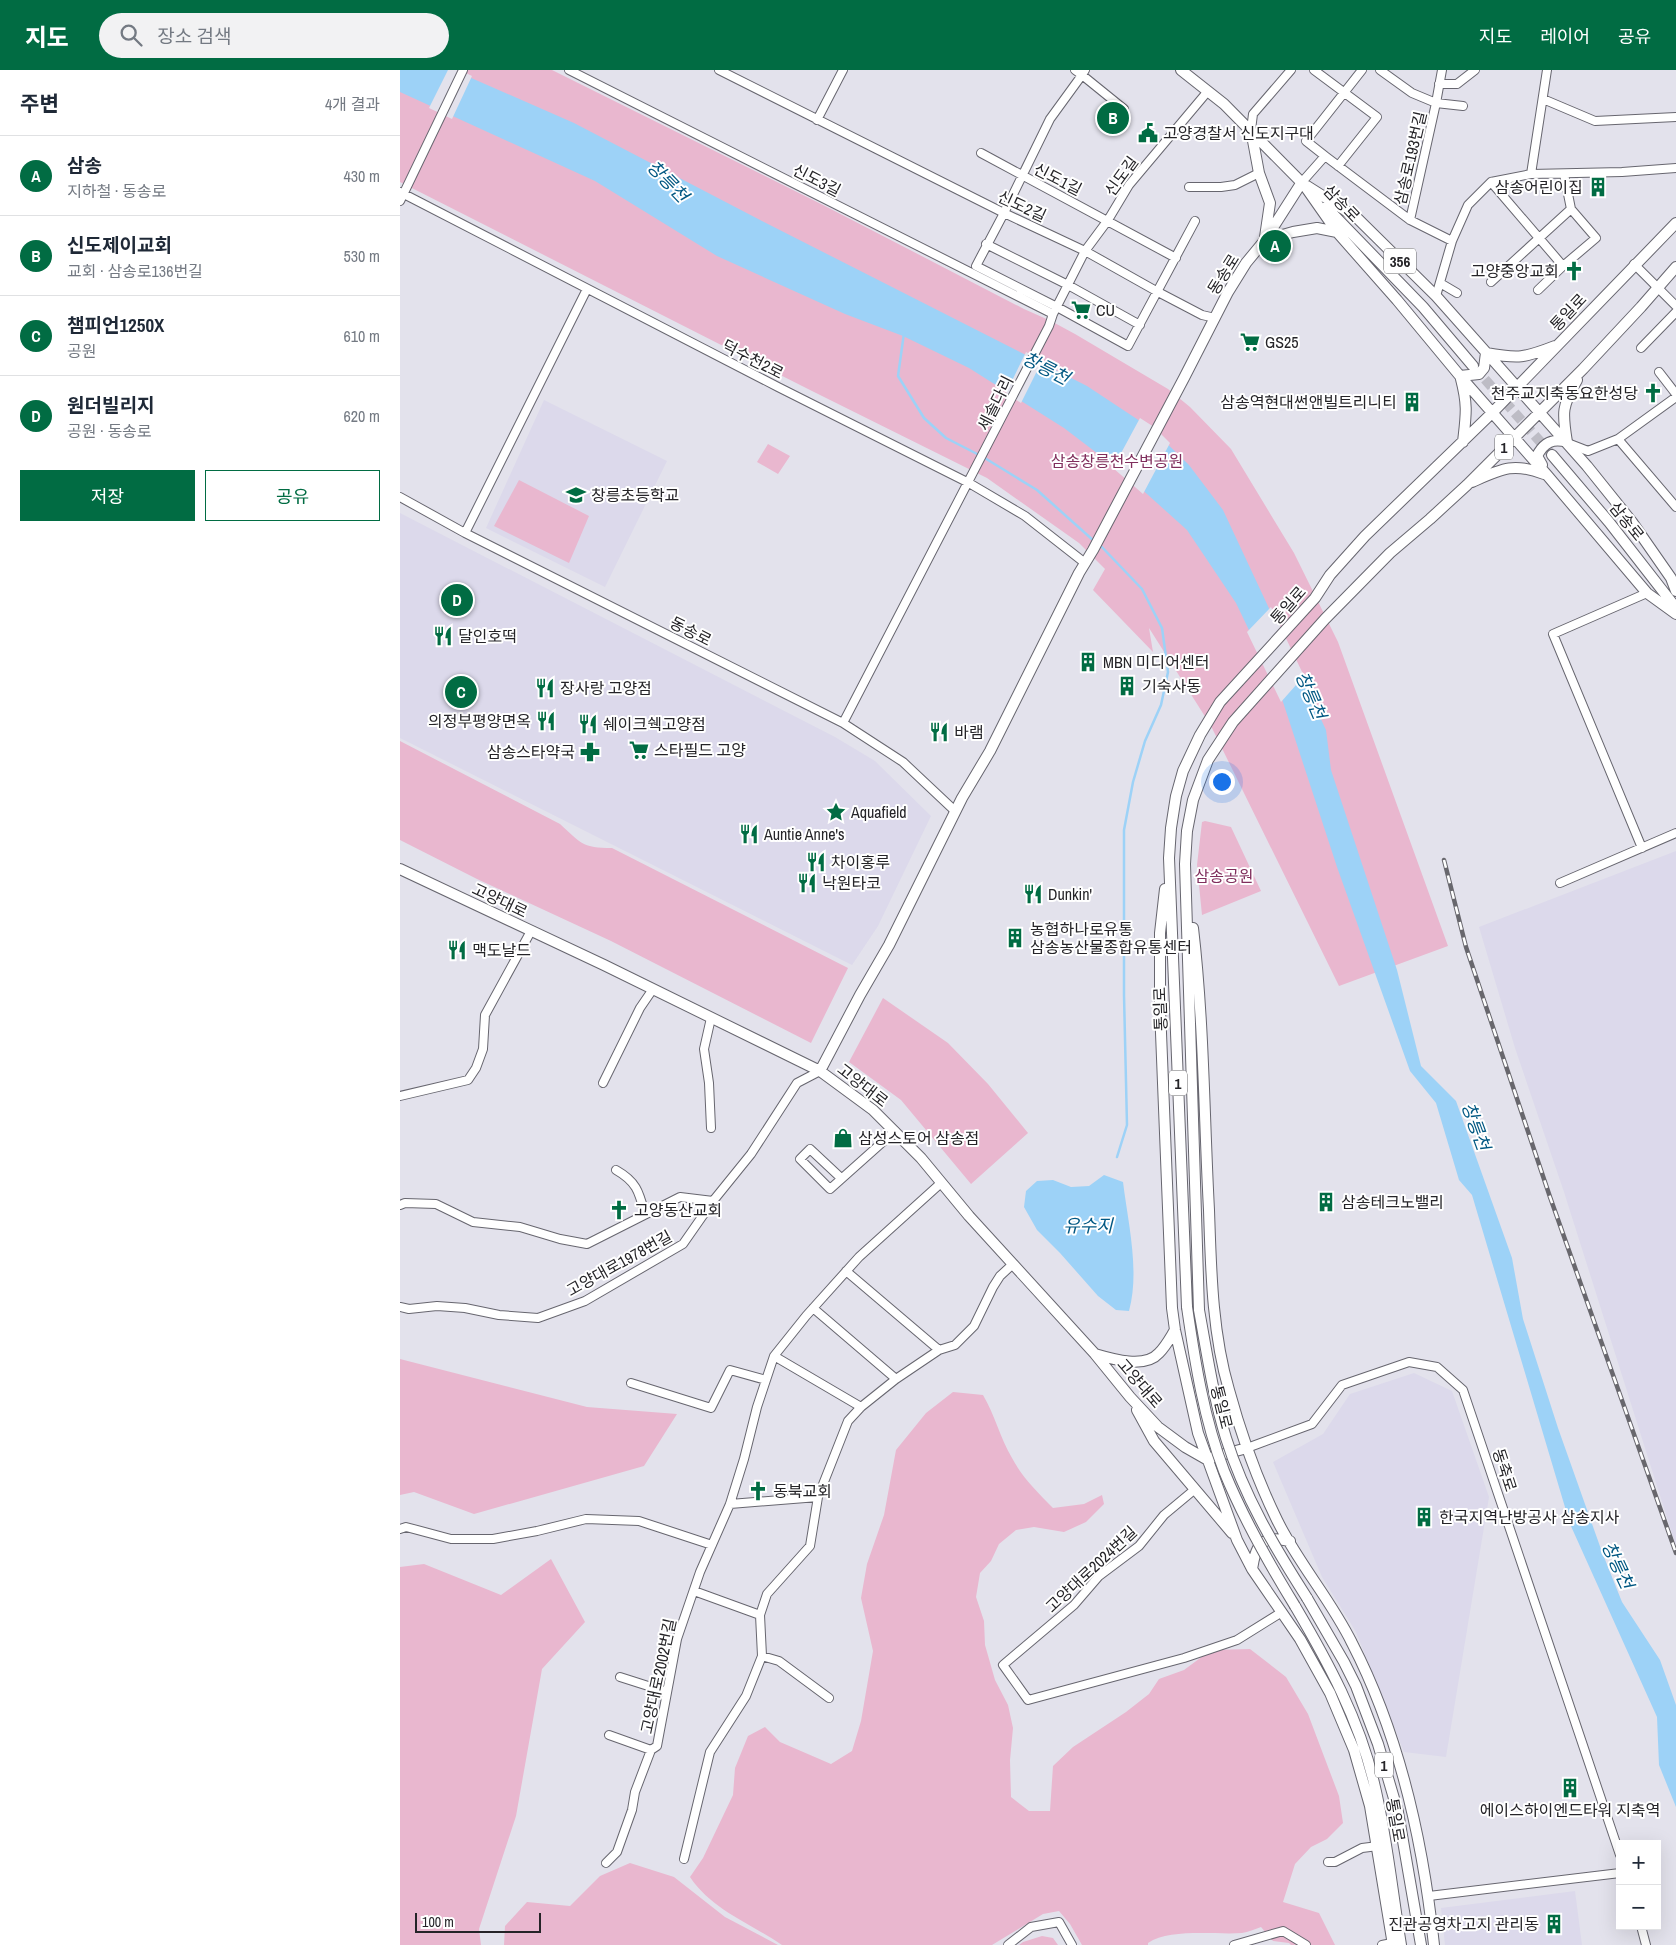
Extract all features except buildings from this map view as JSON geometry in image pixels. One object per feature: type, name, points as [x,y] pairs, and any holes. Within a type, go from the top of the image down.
[{"type":"main road","name":"삼송로","points":[[1181,70],[1208,91],[1251,130],[1423,307],[1473,366]]},
{"type":"main road","points":[[1251,130],[1259,173],[1270,204],[1265,240],[1317,228],[1337,232]]},
{"type":"main road","name":"356","points":[[1302,182],[1337,232],[1547,475]]},
{"type":"main road","name":"356","points":[[1302,182],[1356,217],[1436,296],[1568,443]]},
{"type":"main road","name":"동송로","points":[[1085,563],[1228,292],[1241,270],[1265,240],[1302,182]]},
{"type":"main road","name":"통일로","points":[[1392,1944],[1380,1810],[1364,1749],[1339,1685],[1257,1542],[1224,1470],[1206,1411],[1194,1355],[1187,1307],[1169,858],[1173,812],[1183,771],[1200,735],[1220,702],[1315,598],[1330,575],[1365,536],[1492,413],[1676,222]]},
{"type":"main road","name":"통일로","points":[[1421,1945],[1398,1812],[1378,1744],[1356,1686],[1344,1662],[1282,1558],[1244,1486],[1217,1407],[1200,1310],[1185,864],[1187,831],[1193,800],[1208,760],[1233,722],[1325,619],[1390,553],[1467,485],[1583,369],[1676,268]]},
{"type":"main road","points":[[1462,442],[1467,411],[1460,376],[1479,374],[1484,368],[1486,353],[1511,358],[1527,356],[1558,344]]},
{"type":"main road","points":[[1583,369],[1566,397],[1563,414],[1568,443],[1632,522],[1672,578],[1676,591]]},
{"type":"main road","points":[[1568,443],[1558,440],[1550,442],[1541,449],[1537,456],[1547,475],[1647,593],[1676,614]]},
{"type":"main road","name":"삼송로","points":[[1552,455],[1609,522],[1676,608]]},
{"type":"main road","points":[[1467,485],[1498,471],[1516,467],[1529,468],[1547,475]]},
{"type":"main road","points":[[820,1071],[889,944],[955,811],[990,751],[1085,563]]},
{"type":"main road","points":[[1169,858],[1160,933],[1160,1008],[1172,1308],[1175,1330],[1198,1433],[1237,1540],[1252,1569],[1300,1639],[1330,1693],[1354,1750],[1370,1806],[1378,1846],[1392,1944]]},
{"type":"main road","points":[[1185,864],[1195,945],[1200,1008],[1213,1310],[1228,1388],[1247,1448],[1278,1521],[1352,1642],[1376,1696],[1399,1762],[1413,1814],[1429,1896],[1434,1945]]},
{"type":"main road","name":"고양대로","points":[[400,869],[653,989],[820,1071],[873,1110],[895,1131],[1095,1354],[1130,1397],[1158,1426],[1206,1459]]},
{"type":"main road","points":[[1095,1354],[1120,1362],[1151,1358],[1158,1355],[1175,1330]]},
{"type":"main road","points":[[1130,1397],[1154,1441],[1237,1540]]},
{"type":"main road","points":[[1206,1459],[1247,1448]]},
{"type":"main road","points":[[1252,1569],[1254,1551],[1265,1541],[1276,1538],[1290,1541]]},
{"type":"street","points":[[401,196],[463,70]]},
{"type":"street","name":"신도3길","points":[[569,70],[1128,346],[1140,325]]},
{"type":"street","points":[[817,120],[844,70]]},
{"type":"street","points":[[1075,70],[1084,73],[1124,109]]},
{"type":"street","points":[[1251,130],[1253,114],[1291,70]]},
{"type":"street","points":[[1314,70],[1380,120],[1338,166]]},
{"type":"street","points":[[1302,182],[1325,156],[1306,141],[1362,70]]},
{"type":"street","name":"삼송로193번길","points":[[1380,70],[1412,93],[1436,103],[1462,106]]},
{"type":"street","name":"삼송로193번길","points":[[1410,220],[1442,70]]},
{"type":"street","points":[[1439,84],[1456,84],[1475,70]]},
{"type":"street","points":[[1531,174],[1547,70]]},
{"type":"street","name":"신도2길","points":[[723,71],[1004,213],[1086,251],[1158,292],[1202,314],[1215,318]]},
{"type":"street","points":[[1084,73],[1050,119],[1004,213],[986,244],[1068,285],[1140,325],[1195,221]]},
{"type":"street","name":"신도길","points":[[1049,326],[1055,310],[1086,251],[1108,220],[1129,185],[1208,91]]},
{"type":"street","points":[[1543,99],[1595,121],[1676,116]]},
{"type":"street","name":"신도1길","points":[[981,153],[1176,258]]},
{"type":"street","name":"삼송로193번길","points":[[1325,156],[1410,220],[1452,240]]},
{"type":"street","points":[[1436,296],[1452,240],[1468,205],[1491,182],[1531,174],[1676,168]]},
{"type":"street","points":[[1189,187],[1221,187],[1235,184],[1259,173]]},
{"type":"street","points":[[1538,290],[1596,238],[1571,209],[1564,174]]},
{"type":"street","points":[[1491,182],[1564,266]]},
{"type":"street","name":"덕수천2로","points":[[401,196],[969,483],[1025,516],[1085,563]]},
{"type":"street","points":[[1491,282],[1571,209]]},
{"type":"street","name":"신도3길","points":[[986,244],[976,266],[1055,310]]},
{"type":"street","points":[[1634,264],[1676,306]]},
{"type":"street","points":[[1440,283],[1457,293]]},
{"type":"street","points":[[465,533],[588,289]]},
{"type":"street","points":[[1641,348],[1676,312]]},
{"type":"street","name":"세솔다리","points":[[843,723],[1049,326]]},
{"type":"street","points":[[1568,443],[1588,451],[1618,439],[1676,396],[1660,372]]},
{"type":"street","points":[[1618,439],[1676,507]]},
{"type":"street","points":[[1587,466],[1588,451]]},
{"type":"street","name":"동송로","points":[[400,497],[465,533],[843,723],[903,762],[955,811]]},
{"type":"street","points":[[1642,848],[1553,634],[1647,593]]},
{"type":"street","points":[[1560,883],[1676,833]]},
{"type":"street","points":[[400,1096],[468,1080],[476,1068],[483,1049],[485,1015],[531,931]]},
{"type":"street","points":[[603,1083],[640,1008],[653,989]]},
{"type":"street","points":[[711,1018],[704,1049],[711,1128]]},
{"type":"street","name":"고양대로1978번길","points":[[400,1307],[409,1310],[437,1306],[499,1315],[538,1318],[585,1301],[683,1244],[713,1201],[751,1154],[797,1083],[820,1071]]},
{"type":"street","points":[[841,1178],[810,1148],[800,1158],[830,1188],[895,1131]]},
{"type":"street","points":[[616,1170],[626,1175],[638,1188],[645,1214]]},
{"type":"street","name":"고양대로2002번길","points":[[606,1863],[617,1852],[632,1810],[635,1792],[651,1750],[657,1746],[677,1639],[694,1591],[730,1504],[774,1356],[813,1308],[859,1257],[941,1183]]},
{"type":"street","name":"고양대로1978번길","points":[[400,1205],[405,1203],[436,1204],[473,1222],[520,1227],[560,1239],[587,1244],[680,1197],[713,1201]]},
{"type":"street","points":[[684,1859],[710,1752],[746,1696],[762,1656],[760,1615],[767,1594],[810,1546],[818,1497],[848,1421],[861,1407],[896,1379],[939,1350],[955,1345],[974,1326],[993,1287],[1000,1276],[1013,1264]]},
{"type":"street","points":[[846,1271],[939,1350]]},
{"type":"street","points":[[813,1308],[896,1379]]},
{"type":"street","points":[[774,1356],[861,1407]]},
{"type":"street","name":"동축로","points":[[1247,1448],[1312,1424],[1342,1385],[1410,1362],[1437,1367],[1463,1390],[1616,1843]]},
{"type":"street","points":[[631,1383],[710,1408],[730,1370],[766,1380]]},
{"type":"street","name":"고양대로2024번길","points":[[1194,1490],[1164,1515],[1138,1546],[1099,1576],[1074,1605],[1003,1665],[1028,1700],[1184,1658],[1228,1643],[1282,1612]]},
{"type":"street","points":[[730,1504],[818,1497]]},
{"type":"street","points":[[400,1528],[406,1527],[451,1539],[493,1539],[537,1532],[586,1519],[639,1521],[712,1546]]},
{"type":"street","points":[[694,1591],[760,1615]]},
{"type":"street","points":[[762,1656],[779,1661],[829,1698]]},
{"type":"street","points":[[620,1676],[667,1692]]},
{"type":"street","points":[[609,1735],[651,1750]]},
{"type":"street","points":[[1328,1862],[1335,1862],[1362,1848],[1378,1846]]},
{"type":"street","points":[[1429,1896],[1616,1873]]},
{"type":"street","points":[[1008,1945],[1031,1927],[1059,1922],[1072,1945]]},
{"type":"street","points":[[1642,1930],[1646,1945]]},
{"type":"street","points":[[1234,1945],[1283,1931],[1306,1945]]},
{"type":"shaded area","name":"창릉초등학교","points":[[544,400],[667,461],[605,587],[486,528]]},
{"type":"shaded area","name":"스타필드 고양","points":[[400,513],[835,737],[875,761],[931,816],[878,926],[852,965],[400,738]]},
{"type":"shaded area","points":[[1676,851],[1676,1546],[1564,1192],[1515,1048],[1479,927]]},
{"type":"shaded area","points":[[1414,1373],[1452,1391],[1489,1497],[1446,1757],[1404,1752],[1356,1632],[1322,1577],[1273,1462],[1323,1434],[1350,1394]]},
{"type":"shaded area","points":[[1575,1891],[1582,1945],[1445,1945],[1441,1908]]},
{"type":"green space","name":"삼송창릉천수변공원","points":[[400,70],[552,70],[1051,321],[1168,389],[1190,407],[1231,449],[1294,553],[1338,642],[1448,946],[1339,986],[1211,726],[1149,628],[1153,652],[1093,590],[1105,569],[1079,543],[987,478],[400,182]]},
{"type":"green space","points":[[768,444],[790,456],[778,474],[757,462]]},
{"type":"green space","points":[[519,480],[589,516],[569,563],[494,526]]},
{"type":"green space","points":[[400,741],[560,824],[583,843],[594,847],[612,848],[848,968],[811,1043],[611,941],[477,879],[400,840]]},
{"type":"green space","name":"삼송공원","points":[[1202,822],[1231,827],[1261,891],[1202,915],[1197,865]]},
{"type":"green space","points":[[883,998],[948,1043],[988,1084],[1028,1133],[971,1184],[901,1100],[849,1062]]},
{"type":"green space","points":[[400,1359],[587,1407],[677,1414],[644,1466],[474,1514],[414,1492],[400,1495]]},
{"type":"green space","points":[[953,1392],[983,1395],[1016,1465],[1053,1508],[1084,1504],[1102,1495],[1104,1504],[1086,1522],[1064,1532],[1034,1527],[1016,1530],[999,1544],[991,1561],[980,1573],[976,1597],[984,1621],[985,1645],[995,1680],[1008,1705],[1013,1728],[1010,1760],[1011,1797],[1029,1811],[1050,1811],[1053,1766],[1073,1747],[1126,1712],[1149,1694],[1159,1679],[1184,1670],[1211,1650],[1250,1649],[1286,1677],[1308,1714],[1339,1796],[1343,1823],[1327,1839],[1311,1847],[1295,1864],[1283,1902],[1319,1913],[1335,1945],[1291,1945],[1289,1943],[1273,1941],[1261,1927],[1242,1933],[1168,1935],[1157,1938],[1148,1943],[1148,1945],[1082,1945],[1070,1924],[1059,1911],[1043,1914],[992,1945],[782,1945],[720,1907],[690,1877],[703,1858],[733,1795],[735,1768],[748,1736],[765,1727],[780,1742],[831,1764],[852,1751],[861,1721],[873,1651],[861,1598],[867,1564],[884,1515],[896,1450],[926,1413]]},
{"type":"green space","points":[[551,1559],[585,1622],[542,1669],[516,1816],[479,1929],[481,1945],[400,1945],[400,1567],[424,1564],[501,1595]]},
{"type":"green space","points":[[630,1863],[674,1877],[725,1917],[778,1945],[504,1945],[505,1926],[527,1902],[570,1906],[600,1876]]},
{"type":"green space","points":[[1042,1936],[1053,1938],[1058,1945],[1019,1945],[1023,1942]]},
{"type":"water","name":"창릉천","points":[[400,70],[453,70],[574,123],[1087,386],[1152,429],[1189,465],[1223,510],[1326,730],[1331,770],[1397,970],[1421,1066],[1456,1101],[1512,1258],[1523,1319],[1558,1428],[1602,1552],[1622,1602],[1660,1660],[1676,1705],[1676,1807],[1659,1765],[1657,1717],[1570,1524],[1472,1195],[1459,1180],[1436,1103],[1410,1071],[1337,867],[1282,699],[1236,603],[1187,530],[1127,476],[1064,428],[969,368],[903,336],[845,314],[717,256],[595,181],[400,92]]},
{"type":"water","name":"유수지","points":[[1104,1175],[1123,1182],[1133,1263],[1132,1296],[1129,1311],[1116,1310],[1098,1296],[1037,1230],[1024,1207],[1026,1191],[1037,1181],[1053,1180],[1071,1187],[1089,1186]]},
{"type":"pier","points":[[448,70],[460,70],[472,76],[452,119],[429,108]]},
{"type":"pier","points":[[1026,352],[1042,361],[1021,403],[1006,393]]},
{"type":"pier","points":[[1140,418],[1154,427],[1170,443],[1143,494],[1113,468]]},
{"type":"pier","points":[[1271,607],[1304,676],[1281,702],[1247,632]]},
{"type":"waterway","points":[[904,333],[898,376],[924,418],[946,438],[983,457],[1037,490],[1094,541]]},
{"type":"waterway","points":[[1099,544],[1142,589],[1162,628],[1168,672],[1161,705],[1145,741],[1133,782],[1124,830],[1124,995],[1127,1125],[1117,1157]]},
{"type":"tunnel","points":[[1475,368],[1552,455]]},
{"type":"railway","points":[[1444,860],[1466,947],[1550,1197],[1676,1553]]},
{"type":"place","name":"신도제이교회","points":[[1113,118]]},
{"type":"place","name":"고양경찰서 신도지구대","points":[[1148,133]]},
{"type":"place","name":"삼송어린이집","points":[[1598,187]]},
{"type":"place","name":"삼송","points":[[1275,246]]},
{"type":"place","name":"고양중앙교회","points":[[1574,271]]},
{"type":"place","name":"CU","points":[[1081,310]]},
{"type":"place","name":"GS25","points":[[1250,342]]},
{"type":"place","name":"천주교지축동요한성당","points":[[1653,393]]},
{"type":"place","name":"삼송역현대썬앤빌트리니티","points":[[1412,402]]},
{"type":"place","name":"창릉초등학교","points":[[576,495]]},
{"type":"place","name":"원더빌리지","points":[[457,600]]},
{"type":"place","name":"달인호떡","points":[[443,636]]},
{"type":"place","name":"MBN 미디어센터","points":[[1088,662]]},
{"type":"place","name":"기숙사동","points":[[1127,686]]},
{"type":"place","name":"장사랑 고양점","points":[[545,688]]},
{"type":"place","name":"챔피언1250X","points":[[461,692]]},
{"type":"place","name":"의정부평양면옥","points":[[546,721]]},
{"type":"place","name":"쉐이크쉑고양점","points":[[588,724]]},
{"type":"place","name":"바램","points":[[939,732]]},
{"type":"place","name":"스타필드 고양","points":[[639,750]]},
{"type":"place","name":"삼송스타약국","points":[[590,752]]},
{"type":"place","name":"Aquafield","points":[[836,812]]},
{"type":"place","name":"Auntie Anne's","points":[[749,834]]},
{"type":"place","name":"차이홍루","points":[[816,862]]},
{"type":"place","name":"낙원타코","points":[[807,883]]},
{"type":"place","name":"Dunkin'","points":[[1033,894]]},
{"type":"place","name":"농협하나로유통 삼송농산물종합유통센터","points":[[1015,938]]},
{"type":"place","name":"맥도날드","points":[[457,950]]},
{"type":"place","name":"삼성스토어 삼송점","points":[[843,1138]]},
{"type":"place","name":"삼송테크노밸리","points":[[1326,1202]]},
{"type":"place","name":"고양동산교회","points":[[619,1210]]},
{"type":"place","name":"동북교회","points":[[758,1491]]},
{"type":"place","name":"한국지역난방공사 삼송지사","points":[[1424,1517]]},
{"type":"place","name":"에이스하이엔드타워 지축역","points":[[1570,1788]]},
{"type":"place","name":"진관공영차고지 관리동","points":[[1554,1924]]}]
